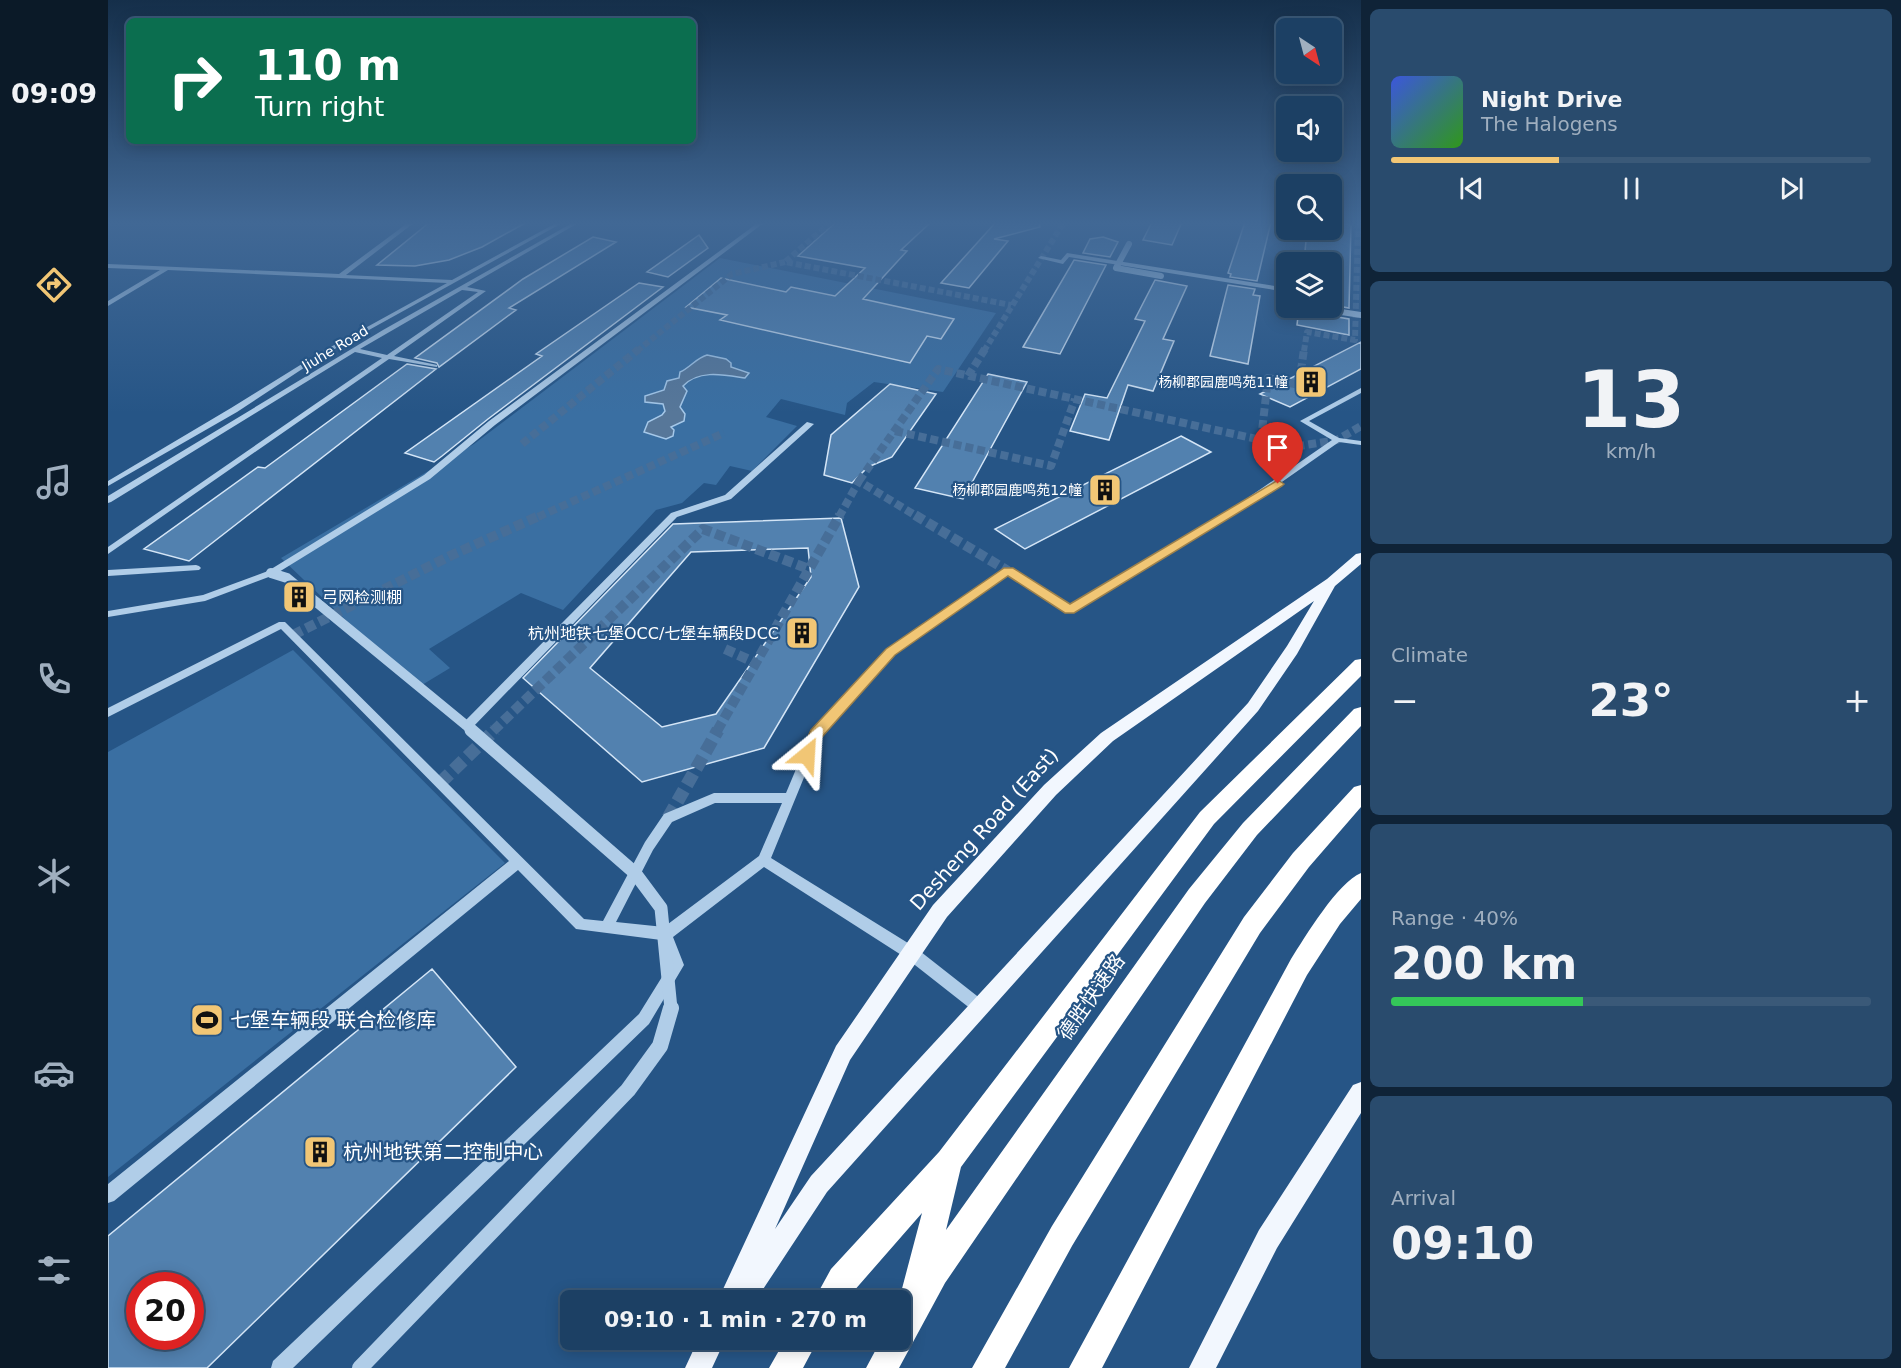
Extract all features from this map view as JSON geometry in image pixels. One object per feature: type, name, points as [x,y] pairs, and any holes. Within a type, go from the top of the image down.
[{"type":"highway","points":[[1342,681],[1361,658]]},
{"type":"highway","points":[[836,1290],[949,1161],[1207,818],[1361,664]]},
{"type":"highway","name":"德胜快速路","points":[[911,1317],[934,1272],[1197,896],[1250,829],[1361,714]]},
{"type":"highway","points":[[988,1368],[1062,1236],[1252,925],[1301,860],[1361,793]]},
{"type":"highway","points":[[1085,1368],[1299,967],[1332,917],[1361,883]]},
{"type":"highway","points":[[911,1302],[949,1161]]},
{"type":"highway","points":[[785,1368],[797,1350]]},
{"type":"highway","name":"德胜快速路","points":[[882,1368],[892,1350]]},
{"type":"main road","name":"Desheng Road (East)","points":[[735,1290],[843,1053],[940,911],[1050,789],[1107,737],[1332,582],[1361,556]]},
{"type":"main road","points":[[749,1290],[819,1184],[1253,707],[1292,650],[1332,582]]},
{"type":"main road","points":[[1202,1368],[1268,1239],[1361,1093]]},
{"type":"main road","points":[[699,1366],[707,1350]]},
{"type":"main road","points":[[699,1366],[709,1350]]},
{"type":"street","points":[[108,304],[139,286]]},
{"type":"street","name":"Jiuhe Road","points":[[108,484],[234,410],[282,377],[443,286]]},
{"type":"street","name":"Jiuhe Road","points":[[108,500],[354,350],[465,286]]},
{"type":"street","points":[[108,614],[205,598],[271,573],[427,477],[492,423],[676,286]]},
{"type":"street","points":[[1261,286],[1276,288]]},
{"type":"street","points":[[108,551],[483,291],[462,288]]},
{"type":"street","points":[[1342,312],[1361,315]]},
{"type":"street","points":[[354,350],[385,358],[435,366]]},
{"type":"street","points":[[1361,390],[1304,421],[1337,440],[1361,443]]},
{"type":"street","points":[[466,726],[674,515],[728,497],[810,424]]},
{"type":"street","points":[[108,712],[282,624],[581,925],[666,934],[764,860],[816,734],[890,652],[1008,571],[1070,610],[1257,497],[1293,474],[1337,440]]},
{"type":"street","points":[[108,573],[196,568]]},
{"type":"street","points":[[271,573],[287,578],[466,726],[635,873],[661,908],[672,1006],[660,1046],[628,1090],[360,1368]]},
{"type":"street","points":[[606,928],[649,846],[668,818],[714,798],[790,798]]},
{"type":"street","points":[[764,860],[911,953],[981,1008]]},
{"type":"street","points":[[108,1195],[518,862]]},
{"type":"street","points":[[280,1368],[644,1019],[677,965],[666,934]]},
{"type":"shaded area","points":[[683,286],[860,286],[996,313],[943,392],[874,382],[847,403],[845,415],[781,399],[766,417],[797,426],[752,471],[730,466],[716,485],[704,483],[682,503],[656,510],[563,610],[521,593],[429,649],[450,668],[417,688],[281,558],[474,444]]},
{"type":"shaded area","points":[[707,355],[726,359],[731,363],[731,367],[749,373],[745,378],[713,374],[689,381],[683,386],[687,391],[680,407],[685,414],[684,421],[671,427],[674,430],[673,436],[666,439],[644,432],[648,422],[665,411],[663,404],[645,402],[645,396],[664,390],[667,381],[679,378],[680,372]]},
{"type":"shaded area","name":"七堡车辆段 联合检修库","points":[[293,650],[505,863],[108,1177],[108,752]]},
{"type":"building","points":[[514,286],[545,286],[509,308],[516,310],[439,367],[437,363],[415,358]]},
{"type":"building","points":[[635,286],[663,287],[434,462],[405,453],[542,356],[536,354]]},
{"type":"building","points":[[712,286],[757,286],[786,292],[791,287],[835,296],[846,286],[875,286],[863,299],[954,319],[941,339],[927,336],[910,363],[720,320],[727,315],[686,307]]},
{"type":"building","points":[[1059,286],[1095,286],[1060,354],[1023,347]]},
{"type":"building","points":[[1152,286],[1187,286],[1163,339],[1174,341],[1153,391],[1128,385],[1109,440],[1070,431],[1085,394],[1107,398],[1145,321],[1135,319]]},
{"type":"building","points":[[1228,286],[1255,289],[1253,295],[1260,296],[1248,364],[1210,356]]},
{"type":"building","points":[[1342,286],[1350,286],[1349,308],[1342,307]]},
{"type":"building","points":[[1298,318],[1349,319],[1349,335],[1297,325]]},
{"type":"building","name":"杨柳郡园鹿鸣苑11幢","points":[[1361,342],[1361,369],[1290,407],[1260,394]]},
{"type":"building","points":[[407,364],[436,369],[189,561],[144,549],[258,467],[265,468]]},
{"type":"building","points":[[988,374],[1027,382],[963,499],[915,488]]},
{"type":"building","points":[[890,384],[936,394],[892,457],[868,467],[852,483],[824,475],[831,435]]},
{"type":"building","name":"杨柳郡园鹿鸣苑12幢","points":[[1181,436],[1211,452],[1025,549],[995,529]]},
{"type":"building","name":"杭州地铁七堡OCC/七堡车辆段DCC","points":[[841,518],[859,587],[764,748],[642,782],[523,678],[673,524]],"holes":[[[808,548],[811,577],[716,714],[662,727],[590,668],[691,552]]]},
{"type":"building","name":"杭州地铁第二控制中心","points":[[432,969],[516,1067],[207,1368],[108,1368],[108,1236]]},
{"type":"tunnel","points":[[637,351],[717,286]]},
{"type":"tunnel","points":[[910,286],[1011,305]]},
{"type":"tunnel","points":[[984,351],[1024,286]]},
{"type":"tunnel","points":[[1304,351],[1307,332],[1355,340],[1356,286]]},
{"type":"tunnel","points":[[522,444],[639,349]]},
{"type":"tunnel","points":[[968,376],[985,349]]},
{"type":"tunnel","points":[[1261,440],[1268,378],[1299,385],[1304,349]]},
{"type":"tunnel","points":[[859,481],[938,369],[968,376]]},
{"type":"tunnel","points":[[968,376],[1075,399]]},
{"type":"tunnel","points":[[895,431],[1051,466],[1075,399]]},
{"type":"tunnel","points":[[1075,399],[1261,440]]},
{"type":"tunnel","points":[[1261,440],[1293,447],[1337,440],[1361,426]]},
{"type":"tunnel","points":[[538,517],[724,433]]},
{"type":"tunnel","points":[[839,517],[859,481]]},
{"type":"tunnel","points":[[859,481],[918,517]]},
{"type":"tunnel","points":[[293,635],[452,555],[541,515]]},
{"type":"tunnel","points":[[756,663],[840,515]]},
{"type":"tunnel","points":[[915,515],[1008,571]]},
{"type":"tunnel","points":[[493,731],[703,529],[809,569]]},
{"type":"tunnel","points":[[725,649],[756,663]]},
{"type":"tunnel","points":[[717,731],[756,663]]},
{"type":"tunnel","points":[[440,783],[495,730]]},
{"type":"tunnel","points":[[668,818],[718,730]]},
{"type":"place","name":"杨柳郡园鹿鸣苑11幢","points":[[1311,382]]},
{"type":"place","name":"杨柳郡园鹿鸣苑12幢","points":[[1105,490]]},
{"type":"place","name":"弓网检测棚","points":[[299,597]]},
{"type":"place","name":"杭州地铁七堡OCC/七堡车辆段DCC","points":[[802,633]]},
{"type":"place","name":"七堡车辆段 联合检修库","points":[[207,1020]]},
{"type":"place","name":"杭州地铁第二控制中心","points":[[320,1152]]},
{"type":"route","points":[[807,755],[816,734],[890,652],[1008,571],[1070,610],[1278,484]]}]
